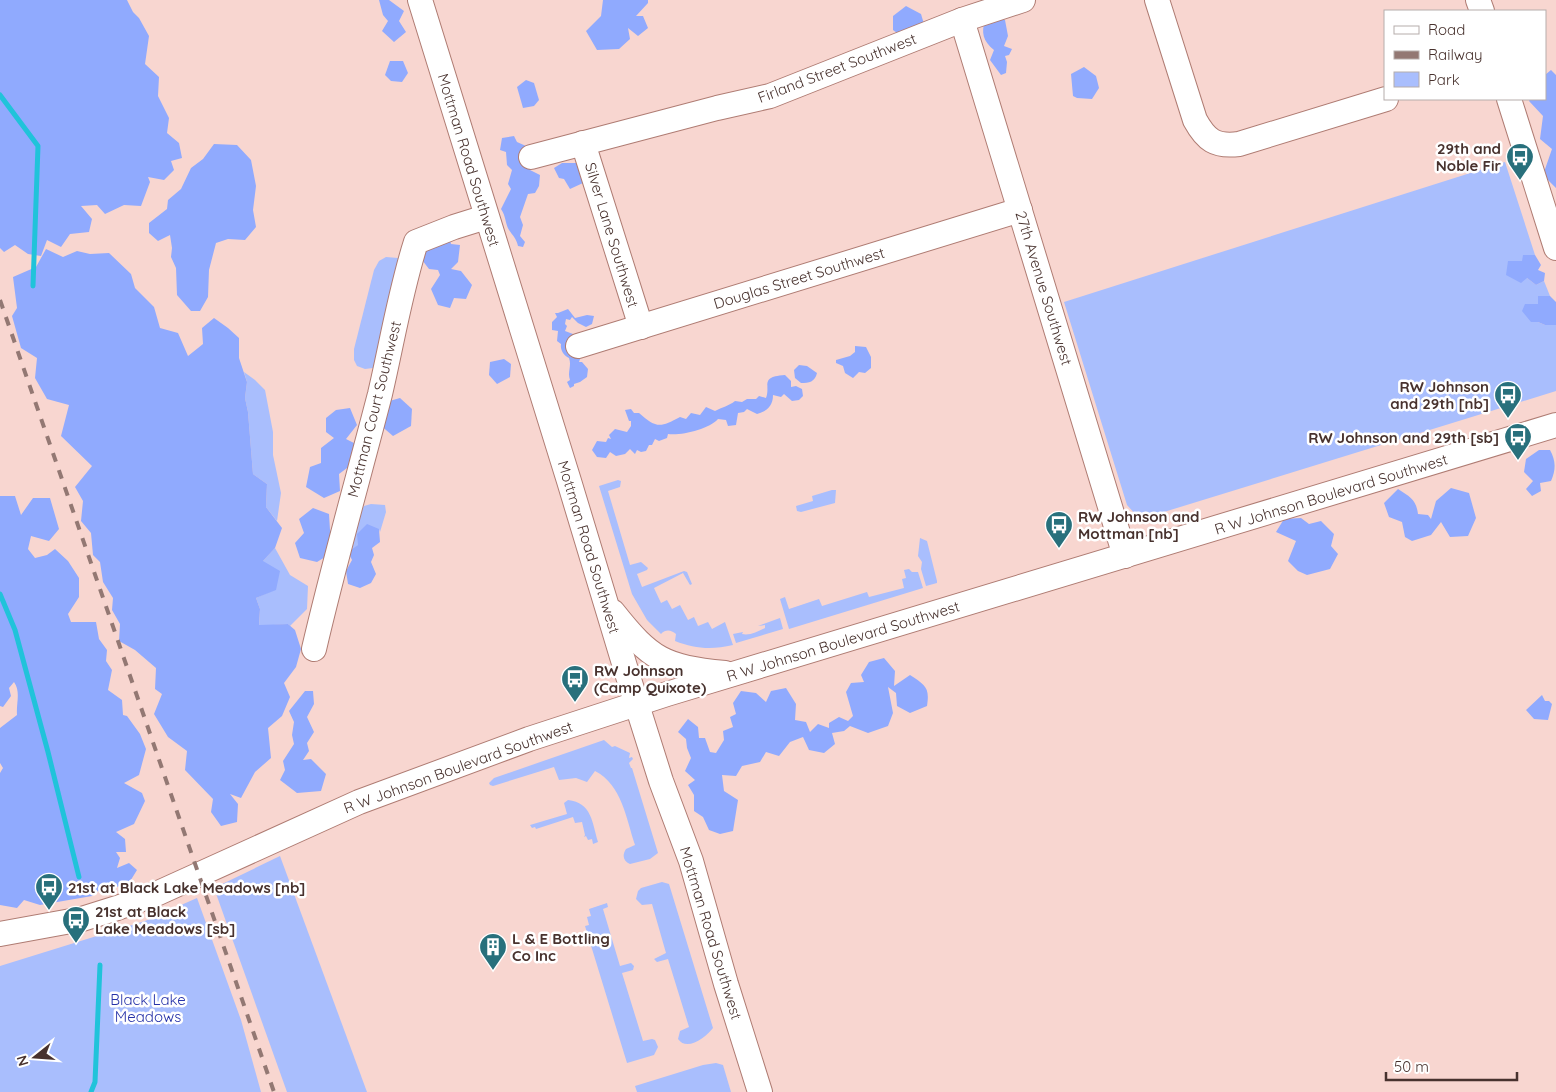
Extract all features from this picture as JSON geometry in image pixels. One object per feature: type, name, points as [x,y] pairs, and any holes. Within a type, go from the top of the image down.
[{"type":"street","name":"Mottman Road Southwest","points":[[420,0],[661,781],[691,861],[726,984],[760,1092]]},
{"type":"street","name":"Firland Street Southwest","points":[[531,157],[716,108],[770,96],[962,20],[1023,0]]},
{"type":"street","points":[[1157,0],[1195,120],[1206,136],[1213,142],[1220,145],[1239,144],[1384,100]]},
{"type":"street","name":"27th Avenue Southwest","points":[[962,20],[1125,556]]},
{"type":"street","points":[[1509,100],[1556,248]]},
{"type":"street","name":"Silver Lane Southwest","points":[[583,143],[640,327]]},
{"type":"street","name":"Douglas Street Southwest","points":[[578,346],[1020,210]]},
{"type":"street","name":"Mottman Court Southwest","points":[[314,649],[380,392],[409,264],[416,242],[486,217]]},
{"type":"street","name":"R W Johnson Boulevard Southwest","points":[[0,934],[82,919],[148,897],[359,802],[529,739],[734,674],[1556,426]]},
{"type":"street","points":[[605,601],[640,644],[660,660],[686,668],[734,674]]},
{"type":"green space","points":[[1505,162],[1535,255],[1523,255],[1527,278],[1536,285],[1544,281],[1550,296],[1538,296],[1538,304],[1531,322],[1556,325],[1556,391],[1151,516],[1137,516],[1127,505],[1064,302]]},
{"type":"green space","points":[[386,257],[398,258],[393,286],[373,368],[365,369],[357,366],[354,360],[354,349],[374,270],[379,261]]},
{"type":"green space","points":[[244,372],[265,390],[273,432],[273,455],[281,493],[277,521],[266,507],[267,484],[253,474],[248,412],[245,398],[247,382]]},
{"type":"green space","points":[[618,480],[621,481],[620,487],[608,491],[630,565],[641,562],[648,568],[637,574],[642,587],[684,571],[687,572],[692,584],[690,585],[683,573],[654,588],[661,603],[667,600],[672,609],[680,605],[688,620],[694,617],[698,626],[708,622],[712,629],[725,622],[733,645],[704,648],[682,644],[675,641],[676,634],[667,631],[661,634],[647,620],[632,594],[599,486]]},
{"type":"green space","points":[[836,490],[835,503],[801,512],[797,511],[796,506],[813,501],[812,496]]},
{"type":"green space","points":[[371,504],[385,505],[386,512],[380,532],[379,529],[352,550],[360,513],[364,506]]},
{"type":"green space","points":[[920,538],[927,541],[937,581],[937,583],[926,586],[921,569],[922,562],[918,556]]},
{"type":"green space","points":[[275,548],[290,575],[308,586],[307,609],[290,626],[288,624],[259,626],[260,609],[256,598],[276,589],[262,562]]},
{"type":"green space","points":[[909,569],[912,572],[918,572],[923,588],[789,629],[780,599],[785,597],[789,609],[819,599],[822,606],[867,592],[869,597],[904,588],[902,579],[906,578],[904,570]]},
{"type":"green space","points":[[780,618],[783,629],[736,643],[733,634],[743,632],[742,634],[754,633],[765,628],[765,625],[758,626]]},
{"type":"green space","points":[[604,740],[612,747],[615,746],[630,753],[629,758],[632,757],[633,759],[629,763],[658,853],[650,859],[630,864],[625,860],[626,849],[635,845],[626,813],[617,793],[604,777],[595,771],[587,782],[576,778],[559,780],[554,767],[493,786],[489,783],[494,778]]},
{"type":"green space","points":[[568,800],[582,805],[586,809],[590,815],[598,842],[593,844],[592,839],[588,840],[586,836],[584,837],[582,822],[575,823],[573,817],[536,829],[535,827],[532,828],[530,825],[567,814],[564,803]]},
{"type":"green space","points":[[280,856],[367,1092],[287,1092],[214,888]]},
{"type":"green space","points":[[662,882],[669,884],[713,1028],[701,1039],[691,1044],[682,1043],[678,1039],[680,1031],[689,1027],[668,959],[657,962],[654,959],[666,953],[652,904],[642,905],[636,899],[641,888]]},
{"type":"green space","name":"Black Lake Meadows","points":[[197,898],[241,1020],[261,1092],[0,1092],[0,966],[145,921]]},
{"type":"green space","points":[[607,903],[608,907],[603,909],[620,966],[631,963],[634,966],[633,970],[622,973],[643,1041],[655,1040],[658,1047],[654,1055],[627,1063],[585,926],[589,925],[587,917],[591,916],[589,909]]},
{"type":"green space","points":[[716,1063],[723,1065],[731,1092],[637,1092],[635,1086],[703,1065]]},
{"type":"shaded area","points":[[0,0],[127,0],[149,36],[145,64],[159,77],[158,96],[169,118],[167,133],[179,143],[182,158],[171,161],[174,170],[164,180],[148,177],[150,182],[141,206],[124,205],[105,214],[97,205],[81,206],[92,219],[89,232],[70,234],[61,247],[47,240],[41,256],[28,254],[15,245],[4,252],[0,248]]},
{"type":"shaded area","points":[[379,0],[389,0],[404,11],[399,21],[406,32],[394,42],[382,31],[388,21],[383,15]]},
{"type":"shaded area","points":[[603,0],[648,0],[648,3],[636,16],[643,16],[648,28],[638,36],[628,28],[630,39],[619,49],[597,50],[586,31],[601,16]]},
{"type":"shaded area","points":[[906,6],[921,14],[924,24],[901,36],[893,30],[893,16]]},
{"type":"shaded area","points":[[995,16],[1005,20],[1008,36],[1004,46],[1012,49],[1009,55],[1005,56],[1007,62],[1006,73],[1001,75],[990,60],[994,50],[985,40],[983,33],[985,20]]},
{"type":"shaded area","points":[[390,61],[403,61],[408,73],[402,82],[391,81],[385,75]]},
{"type":"shaded area","points":[[1084,67],[1096,76],[1099,88],[1092,99],[1073,96],[1071,74]]},
{"type":"shaded area","points":[[1551,70],[1556,75],[1556,188],[1543,175],[1552,149],[1540,139],[1543,116],[1529,101],[1546,100],[1546,74]]},
{"type":"shaded area","points":[[526,80],[534,83],[539,100],[534,106],[523,108],[517,87]]},
{"type":"shaded area","points":[[514,136],[517,142],[526,146],[525,153],[532,162],[530,170],[540,175],[539,186],[535,193],[528,194],[520,217],[523,225],[520,236],[525,242],[523,247],[518,246],[501,209],[511,189],[508,184],[512,170],[507,165],[506,152],[500,150],[502,138]]},
{"type":"shaded area","points":[[214,144],[237,145],[251,160],[256,186],[253,210],[256,227],[245,240],[228,239],[216,243],[209,270],[208,297],[200,311],[191,311],[177,295],[176,268],[171,257],[170,235],[158,241],[149,233],[149,223],[167,209],[168,200],[181,189],[191,168],[203,159]]},
{"type":"shaded area","points":[[562,163],[576,163],[582,174],[583,183],[570,189],[564,179],[559,178],[554,168]]},
{"type":"shaded area","points":[[449,235],[451,244],[460,245],[458,262],[451,269],[461,271],[472,285],[466,299],[454,298],[450,308],[438,305],[431,289],[440,275],[438,270],[429,269],[419,256],[435,239]]},
{"type":"shaded area","points":[[46,249],[63,257],[77,251],[90,254],[109,253],[131,274],[135,288],[154,307],[160,328],[178,333],[188,356],[203,344],[202,328],[214,318],[239,338],[239,358],[247,382],[245,398],[248,412],[253,474],[267,484],[266,507],[282,528],[275,548],[263,561],[280,571],[276,590],[256,598],[260,609],[259,625],[288,624],[295,630],[301,649],[296,667],[284,683],[290,697],[282,716],[268,728],[271,758],[255,772],[241,798],[230,794],[238,804],[237,822],[221,826],[211,812],[213,799],[185,770],[187,751],[168,737],[154,714],[162,694],[155,689],[156,668],[135,650],[119,641],[120,624],[112,610],[113,598],[103,582],[100,562],[93,555],[91,533],[81,521],[83,501],[75,487],[92,466],[61,436],[69,405],[47,399],[35,378],[37,358],[21,348],[12,316],[17,308],[13,277],[36,267]]},
{"type":"shaded area","points":[[1523,255],[1535,255],[1541,265],[1538,270],[1545,273],[1544,281],[1536,285],[1527,278],[1521,283],[1506,275],[1508,261],[1522,261]]},
{"type":"shaded area","points":[[1538,296],[1550,296],[1556,302],[1556,325],[1531,322],[1522,311],[1525,304],[1538,304]]},
{"type":"shaded area","points":[[568,309],[575,318],[587,315],[594,316],[592,324],[586,327],[572,317],[570,320],[566,319],[565,324],[567,326],[565,331],[573,334],[581,356],[579,362],[582,362],[588,369],[587,377],[570,388],[567,382],[570,380],[569,358],[563,352],[561,344],[557,341],[558,331],[552,330],[552,322],[557,317],[555,313]]},
{"type":"shaded area","points":[[855,346],[866,347],[871,357],[871,368],[865,373],[859,372],[853,378],[845,373],[843,366],[836,363],[836,360],[850,356],[855,352]]},
{"type":"shaded area","points":[[504,359],[511,364],[510,377],[497,384],[489,375],[490,362]]},
{"type":"shaded area","points":[[799,365],[807,366],[817,373],[813,380],[801,383],[795,378],[794,370]]},
{"type":"shaded area","points":[[785,375],[791,381],[791,387],[796,386],[802,389],[803,396],[799,400],[792,401],[784,394],[781,397],[773,395],[771,405],[764,411],[757,414],[747,409],[744,412],[738,413],[736,425],[728,426],[726,420],[718,419],[708,426],[694,431],[668,434],[667,438],[659,441],[655,439],[646,451],[641,452],[637,450],[635,454],[630,449],[625,454],[616,456],[610,452],[606,458],[597,457],[592,450],[597,441],[606,442],[608,438],[611,439],[609,435],[615,429],[627,432],[631,426],[631,421],[629,421],[625,410],[631,409],[634,413],[639,413],[654,424],[663,425],[680,417],[686,419],[691,413],[700,415],[706,407],[715,411],[735,401],[742,402],[747,399],[756,399],[759,396],[766,398],[769,380]]},
{"type":"shaded area","points":[[400,398],[412,409],[411,426],[393,436],[379,424],[386,402]]},
{"type":"shaded area","points":[[350,408],[357,425],[346,439],[358,445],[355,462],[339,474],[340,491],[324,498],[306,487],[310,467],[321,463],[321,448],[334,438],[326,432],[326,418],[336,410]]},
{"type":"shaded area","points":[[1539,450],[1550,450],[1554,462],[1554,473],[1551,481],[1540,483],[1541,491],[1532,496],[1526,489],[1533,481],[1524,472],[1526,459]]},
{"type":"shaded area","points":[[1451,488],[1469,493],[1476,518],[1468,536],[1450,537],[1441,522],[1431,535],[1412,541],[1405,537],[1402,522],[1389,517],[1384,503],[1398,489],[1409,496],[1414,502],[1418,514],[1428,515],[1431,519],[1436,501]]},
{"type":"shaded area","points":[[0,496],[15,496],[21,515],[33,498],[50,498],[59,529],[49,541],[31,536],[28,549],[35,558],[47,555],[55,549],[68,561],[79,578],[79,597],[68,614],[71,622],[96,622],[99,639],[107,650],[106,661],[112,670],[108,690],[122,700],[123,715],[127,716],[140,734],[146,749],[139,775],[124,783],[142,793],[145,801],[134,824],[116,832],[125,839],[126,852],[116,852],[120,858],[117,868],[129,863],[137,870],[129,883],[113,888],[106,894],[98,891],[92,896],[40,905],[24,900],[17,908],[0,905],[0,773],[3,768],[0,763],[0,728],[17,715],[18,694],[14,682],[9,688],[11,696],[3,707],[0,706]]},
{"type":"shaded area","points":[[313,508],[329,514],[330,530],[337,540],[330,554],[317,562],[300,558],[295,543],[304,533],[299,519]]},
{"type":"shaded area","points":[[1301,518],[1309,524],[1321,521],[1334,534],[1331,546],[1338,554],[1330,569],[1307,575],[1298,571],[1288,561],[1296,541],[1276,532],[1284,519]]},
{"type":"shaded area","points":[[367,524],[379,529],[380,542],[372,548],[374,555],[371,562],[376,574],[371,583],[360,588],[348,584],[346,571],[352,560],[348,552],[358,545],[357,534]]},
{"type":"shaded area","points":[[884,658],[895,671],[894,686],[910,675],[923,684],[928,695],[927,706],[910,713],[897,706],[896,693],[888,687],[893,713],[888,726],[868,733],[850,726],[844,731],[832,733],[835,744],[824,753],[809,750],[803,737],[790,742],[779,756],[766,752],[760,762],[742,766],[736,776],[722,775],[724,791],[738,800],[733,831],[720,834],[709,830],[703,817],[694,811],[694,795],[688,785],[695,780],[685,771],[691,758],[686,739],[678,732],[688,719],[698,727],[699,738],[705,738],[710,752],[716,753],[724,740],[723,731],[733,727],[730,717],[736,714],[733,703],[741,691],[756,693],[766,702],[771,691],[786,688],[796,704],[795,720],[806,722],[810,732],[818,724],[829,728],[829,723],[839,717],[848,721],[853,716],[846,692],[851,683],[864,682],[861,675],[869,662]]},
{"type":"shaded area","points":[[305,691],[313,691],[314,704],[307,717],[314,732],[307,743],[309,751],[303,760],[311,759],[326,774],[321,791],[297,793],[280,780],[285,770],[283,761],[294,744],[292,735],[294,722],[289,711]]},
{"type":"shaded area","points":[[1542,695],[1545,701],[1549,701],[1552,704],[1548,720],[1534,719],[1526,710]]},
{"type":"waterway","points":[[0,95],[38,146],[33,286]]},
{"type":"waterway","points":[[0,594],[15,630],[79,877]]},
{"type":"waterway","points":[[91,1092],[95,1082],[100,965]]},
{"type":"railway","points":[[0,300],[274,1092]]},
{"type":"place","name":"29th and Noble Fir","points":[[1520,181]]},
{"type":"place","name":"RW Johnson and 29th [nb]","points":[[1508,419]]},
{"type":"place","name":"RW Johnson and 29th [sb]","points":[[1518,461]]},
{"type":"place","name":"RW Johnson and Mottman [nb]","points":[[1059,549]]},
{"type":"place","name":"RW Johnson (Camp Quixote)","points":[[575,703]]},
{"type":"place","name":"21st at Black Lake Meadows [nb]","points":[[49,911]]},
{"type":"place","name":"21st at Black Lake Meadows [sb]","points":[[76,944]]},
{"type":"place","name":"L & E Bottling Co Inc","points":[[493,971]]}]
